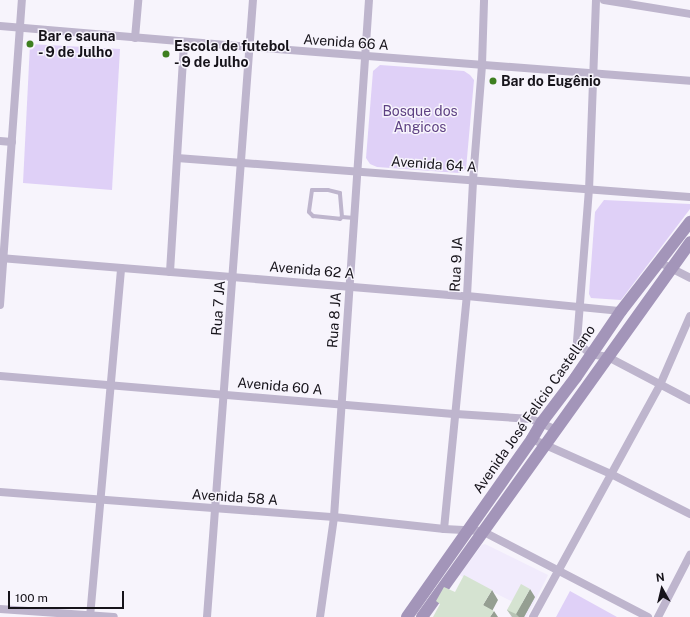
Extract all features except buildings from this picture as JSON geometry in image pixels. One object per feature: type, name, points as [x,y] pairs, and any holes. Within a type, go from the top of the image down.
[{"type":"main road","name":"Avenida José Felício Castellano","points":[[407,617],[621,311],[690,222]]},
{"type":"main road","name":"Avenida José Felício Castellano","points":[[422,617],[690,242]]},
{"type":"street","points":[[0,305],[2,258],[22,0]]},
{"type":"street","points":[[135,38],[138,0]]},
{"type":"street","name":"Rua 7 JA","points":[[207,617],[253,0]]},
{"type":"street","name":"Rua 8 JA","points":[[320,617],[334,517],[369,0]]},
{"type":"street","name":"Rua 9 JA","points":[[444,529],[467,296],[473,180],[482,65],[484,0]]},
{"type":"street","points":[[596,0],[592,74],[589,189],[577,344],[591,354],[608,357],[690,400]]},
{"type":"street","points":[[604,0],[690,14]]},
{"type":"street","name":"Avenida 66 A","points":[[0,26],[250,48],[690,81]]},
{"type":"street","points":[[170,272],[184,42]]},
{"type":"street","points":[[0,142],[12,142]]},
{"type":"street","name":"Avenida 64 A","points":[[176,158],[690,197]]},
{"type":"street","name":"Avenida 62 A","points":[[2,258],[467,296],[621,311]]},
{"type":"street","points":[[659,262],[690,278]]},
{"type":"street","points":[[90,616],[121,268]]},
{"type":"street","points":[[533,617],[660,385],[690,316]]},
{"type":"street","name":"Avenida 60 A","points":[[0,376],[531,419],[542,422],[555,429]]},
{"type":"street","points":[[532,439],[611,474],[690,514]]},
{"type":"street","name":"Avenida 58 A","points":[[0,492],[334,517],[444,529],[482,531]]},
{"type":"street","points":[[482,531],[558,569],[648,617]]},
{"type":"street","points":[[658,617],[690,555]]},
{"type":"street","points":[[0,609],[114,617]]},
{"type":"lane","points":[[342,217],[340,193],[315,189],[312,190],[310,214],[325,218],[355,218]]},
{"type":"shaded area","points":[[485,544],[548,575],[527,617],[510,617],[517,604],[459,575],[482,545]]},
{"type":"green space","points":[[30,44],[120,49],[112,190],[23,183]]},
{"type":"green space","name":"Bosque dos Angicos","points":[[380,65],[464,71],[470,75],[474,80],[466,169],[459,173],[377,167],[370,164],[366,158],[373,71]]},
{"type":"green space","points":[[604,200],[690,204],[690,209],[621,300],[591,298],[589,294],[595,212]]},
{"type":"green space","points":[[570,591],[617,617],[556,617]]},
{"type":"place","name":"Bar e sauna - 9 de Julho","points":[[30,44]]},
{"type":"place","name":"Escola de futebol - 9 de Julho","points":[[166,54]]},
{"type":"place","name":"Bar do Eugênio","points":[[493,81]]}]
